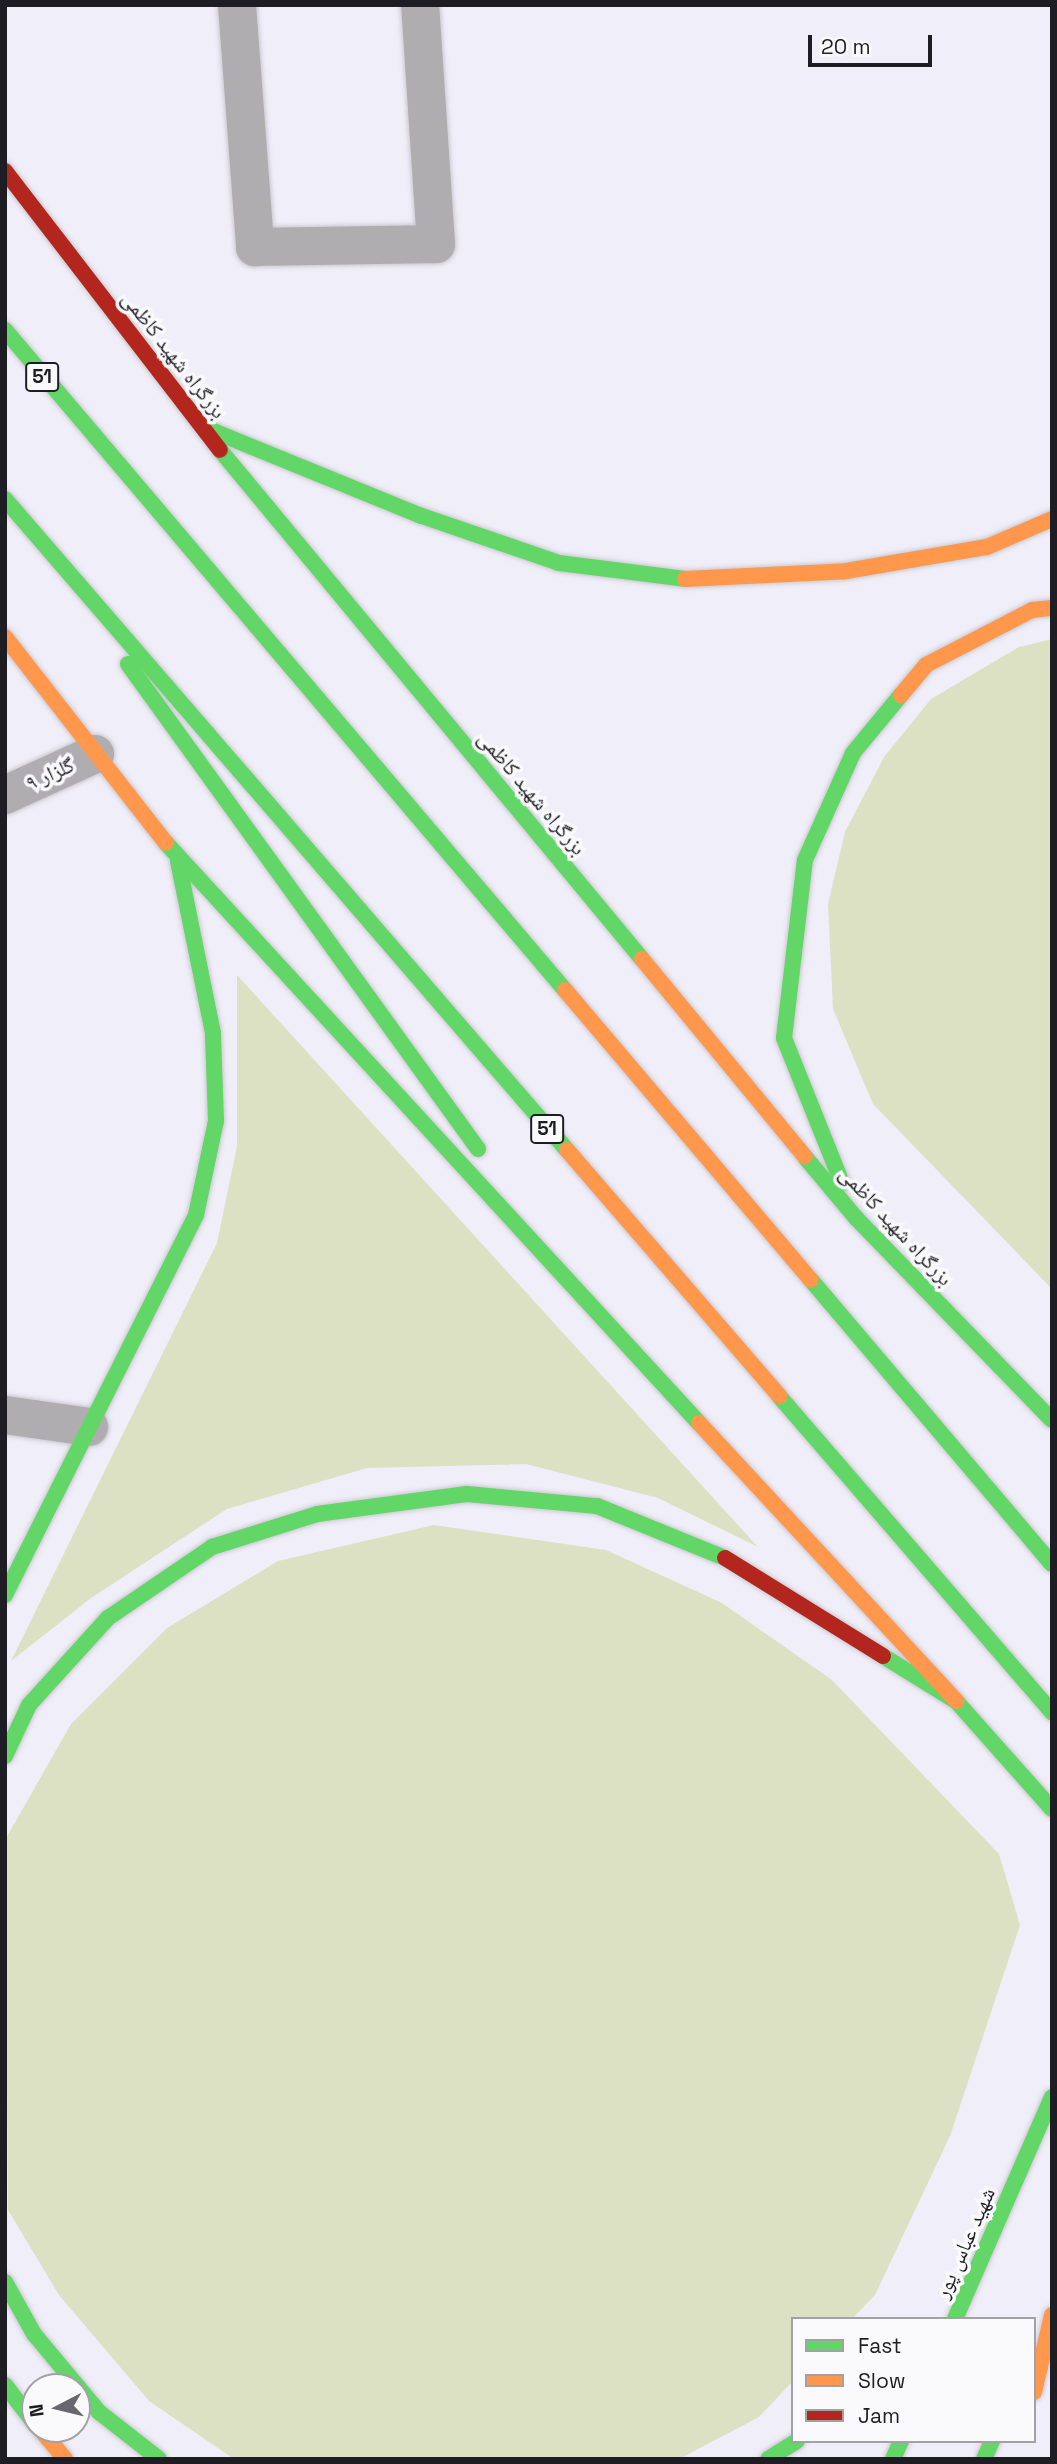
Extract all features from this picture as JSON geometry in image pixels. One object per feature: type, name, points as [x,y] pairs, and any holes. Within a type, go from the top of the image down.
[{"type":"main road","name":"بزرگراه شهید کاظمی","points":[[5,171],[201,426],[856,1218],[1052,1420]]},
{"type":"main road","name":"51","points":[[5,330],[1052,1564]]},
{"type":"main road","points":[[201,426],[422,516],[559,563],[705,582],[846,571],[987,547],[1052,519]]},
{"type":"main road","name":"51","points":[[5,499],[1052,1712]]},
{"type":"main road","points":[[43,546],[571,1277]]},
{"type":"main road","points":[[856,1218],[784,1038],[805,860],[853,753],[926,665],[1032,610],[1052,608]]},
{"type":"main road","points":[[5,637],[178,859],[571,1277],[1052,1809]]},
{"type":"main road","points":[[5,1595],[196,1215],[216,1121],[213,1034],[178,859]]},
{"type":"main road","points":[[5,1756],[29,1705],[108,1618],[212,1547],[317,1514],[467,1494],[597,1506],[727,1559],[956,1701]]},
{"type":"main road","name":"شهید عباس پور","points":[[956,2317],[1052,2097]]},
{"type":"main road","points":[[943,2301],[979,2265]]},
{"type":"main road","points":[[5,2282],[34,2334],[99,2412],[159,2459]]},
{"type":"main road","points":[[1036,2344],[1052,2309]]},
{"type":"main road","points":[[1036,2383],[1052,2315]]},
{"type":"main road","points":[[5,2385],[21,2406]]},
{"type":"main road","points":[[52,2443],[65,2459]]},
{"type":"main road","points":[[768,2459],[794,2443]]},
{"type":"main road","points":[[893,2459],[900,2443]]},
{"type":"main road","points":[[984,2459],[991,2443]]},
{"type":"street","points":[[237,5],[255,247],[436,244],[420,5]]},
{"type":"street","name":"گلزار ۹","points":[[5,795],[95,754]]},
{"type":"street","points":[[5,1415],[89,1427]]},
{"type":"green space","points":[[1052,639],[1052,1289],[873,1104],[833,1009],[828,904],[845,832],[884,757],[931,699],[1019,647]]},
{"type":"green space","points":[[237,975],[758,1547],[658,1498],[526,1464],[367,1468],[227,1509],[91,1598],[11,1661],[217,1243],[237,1146]]},
{"type":"green space","points":[[434,1525],[606,1550],[722,1603],[832,1680],[999,1854],[1020,1925],[950,2136],[875,2295],[854,2317],[791,2317],[791,2383],[759,2417],[679,2459],[234,2459],[149,2401],[59,2295],[8,2210],[5,1840],[71,1724],[167,1628],[278,1561]]},
{"type":"traffic: fast","points":[[5,330],[565,990]]},
{"type":"traffic: fast","points":[[206,428],[422,516],[559,563],[685,579]]},
{"type":"traffic: fast","points":[[220,450],[642,959]]},
{"type":"traffic: fast","points":[[5,499],[567,1150]]},
{"type":"traffic: fast","points":[[128,664],[478,1149]]},
{"type":"traffic: fast","points":[[842,1183],[784,1038],[805,860],[853,753],[901,695]]},
{"type":"traffic: fast","points":[[166,843],[699,1423]]},
{"type":"traffic: fast","points":[[5,1595],[196,1215],[216,1121],[213,1033],[178,861]]},
{"type":"traffic: fast","points":[[805,1157],[856,1218],[1052,1420]]},
{"type":"traffic: fast","points":[[811,1280],[1052,1564]]},
{"type":"traffic: fast","points":[[779,1396],[1052,1712]]},
{"type":"traffic: fast","points":[[5,1756],[29,1705],[108,1618],[212,1547],[317,1514],[467,1494],[597,1506],[725,1558]]},
{"type":"traffic: fast","points":[[883,1656],[956,1701],[1052,1809]]},
{"type":"traffic: fast","points":[[956,2317],[1052,2097]]},
{"type":"traffic: fast","points":[[5,2282],[34,2334],[99,2412],[159,2459]]},
{"type":"traffic: fast","points":[[5,2385],[21,2406]]},
{"type":"traffic: fast","points":[[768,2459],[794,2443]]},
{"type":"traffic: fast","points":[[893,2459],[900,2443]]},
{"type":"traffic: fast","points":[[984,2459],[991,2443]]},
{"type":"traffic: slow","points":[[685,579],[846,571],[987,547],[1052,519]]},
{"type":"traffic: slow","points":[[901,695],[926,665],[1032,610],[1052,608]]},
{"type":"traffic: slow","points":[[5,637],[166,843]]},
{"type":"traffic: slow","points":[[642,959],[805,1157]]},
{"type":"traffic: slow","points":[[565,990],[811,1280]]},
{"type":"traffic: slow","points":[[567,1150],[779,1396]]},
{"type":"traffic: slow","points":[[699,1423],[956,1701]]},
{"type":"traffic: slow","points":[[1036,2383],[1052,2315]]},
{"type":"traffic: slow","points":[[52,2443],[65,2459]]},
{"type":"traffic: jam","points":[[5,171],[220,450]]},
{"type":"traffic: jam","points":[[725,1558],[883,1656]]}]
